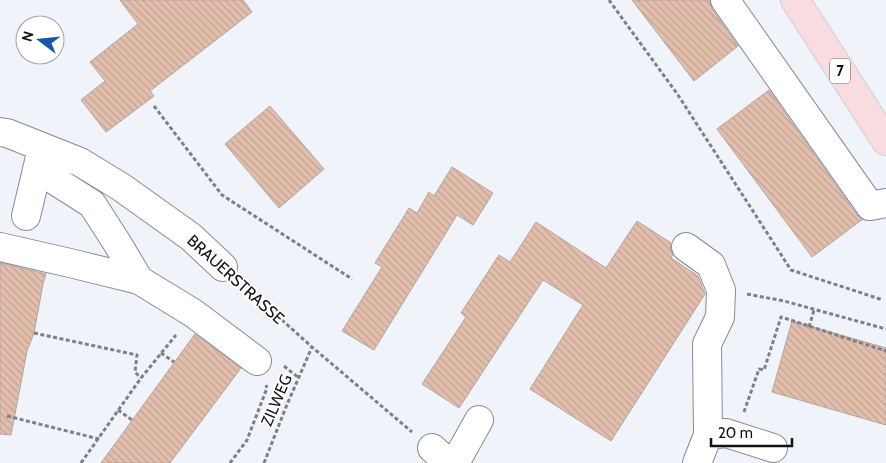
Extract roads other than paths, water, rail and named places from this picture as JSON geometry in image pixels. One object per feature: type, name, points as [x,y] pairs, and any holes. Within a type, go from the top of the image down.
[{"type":"main road","name":"7","points":[[795,0],[886,141]]},
{"type":"street","points":[[725,0],[878,204]]},
{"type":"street","name":"BRAUERSTRASSE","points":[[0,132],[7,133],[40,158],[80,162],[121,187],[191,237],[223,267]]},
{"type":"street","points":[[26,216],[40,158],[92,204],[139,280]]},
{"type":"street","points":[[0,247],[139,280],[193,313],[257,361]]},
{"type":"street","points":[[686,247],[711,265],[722,290],[720,317],[707,344],[717,434],[697,463]]},
{"type":"street","points":[[455,463],[480,420]]},
{"type":"street","points":[[717,434],[773,448]]}]
